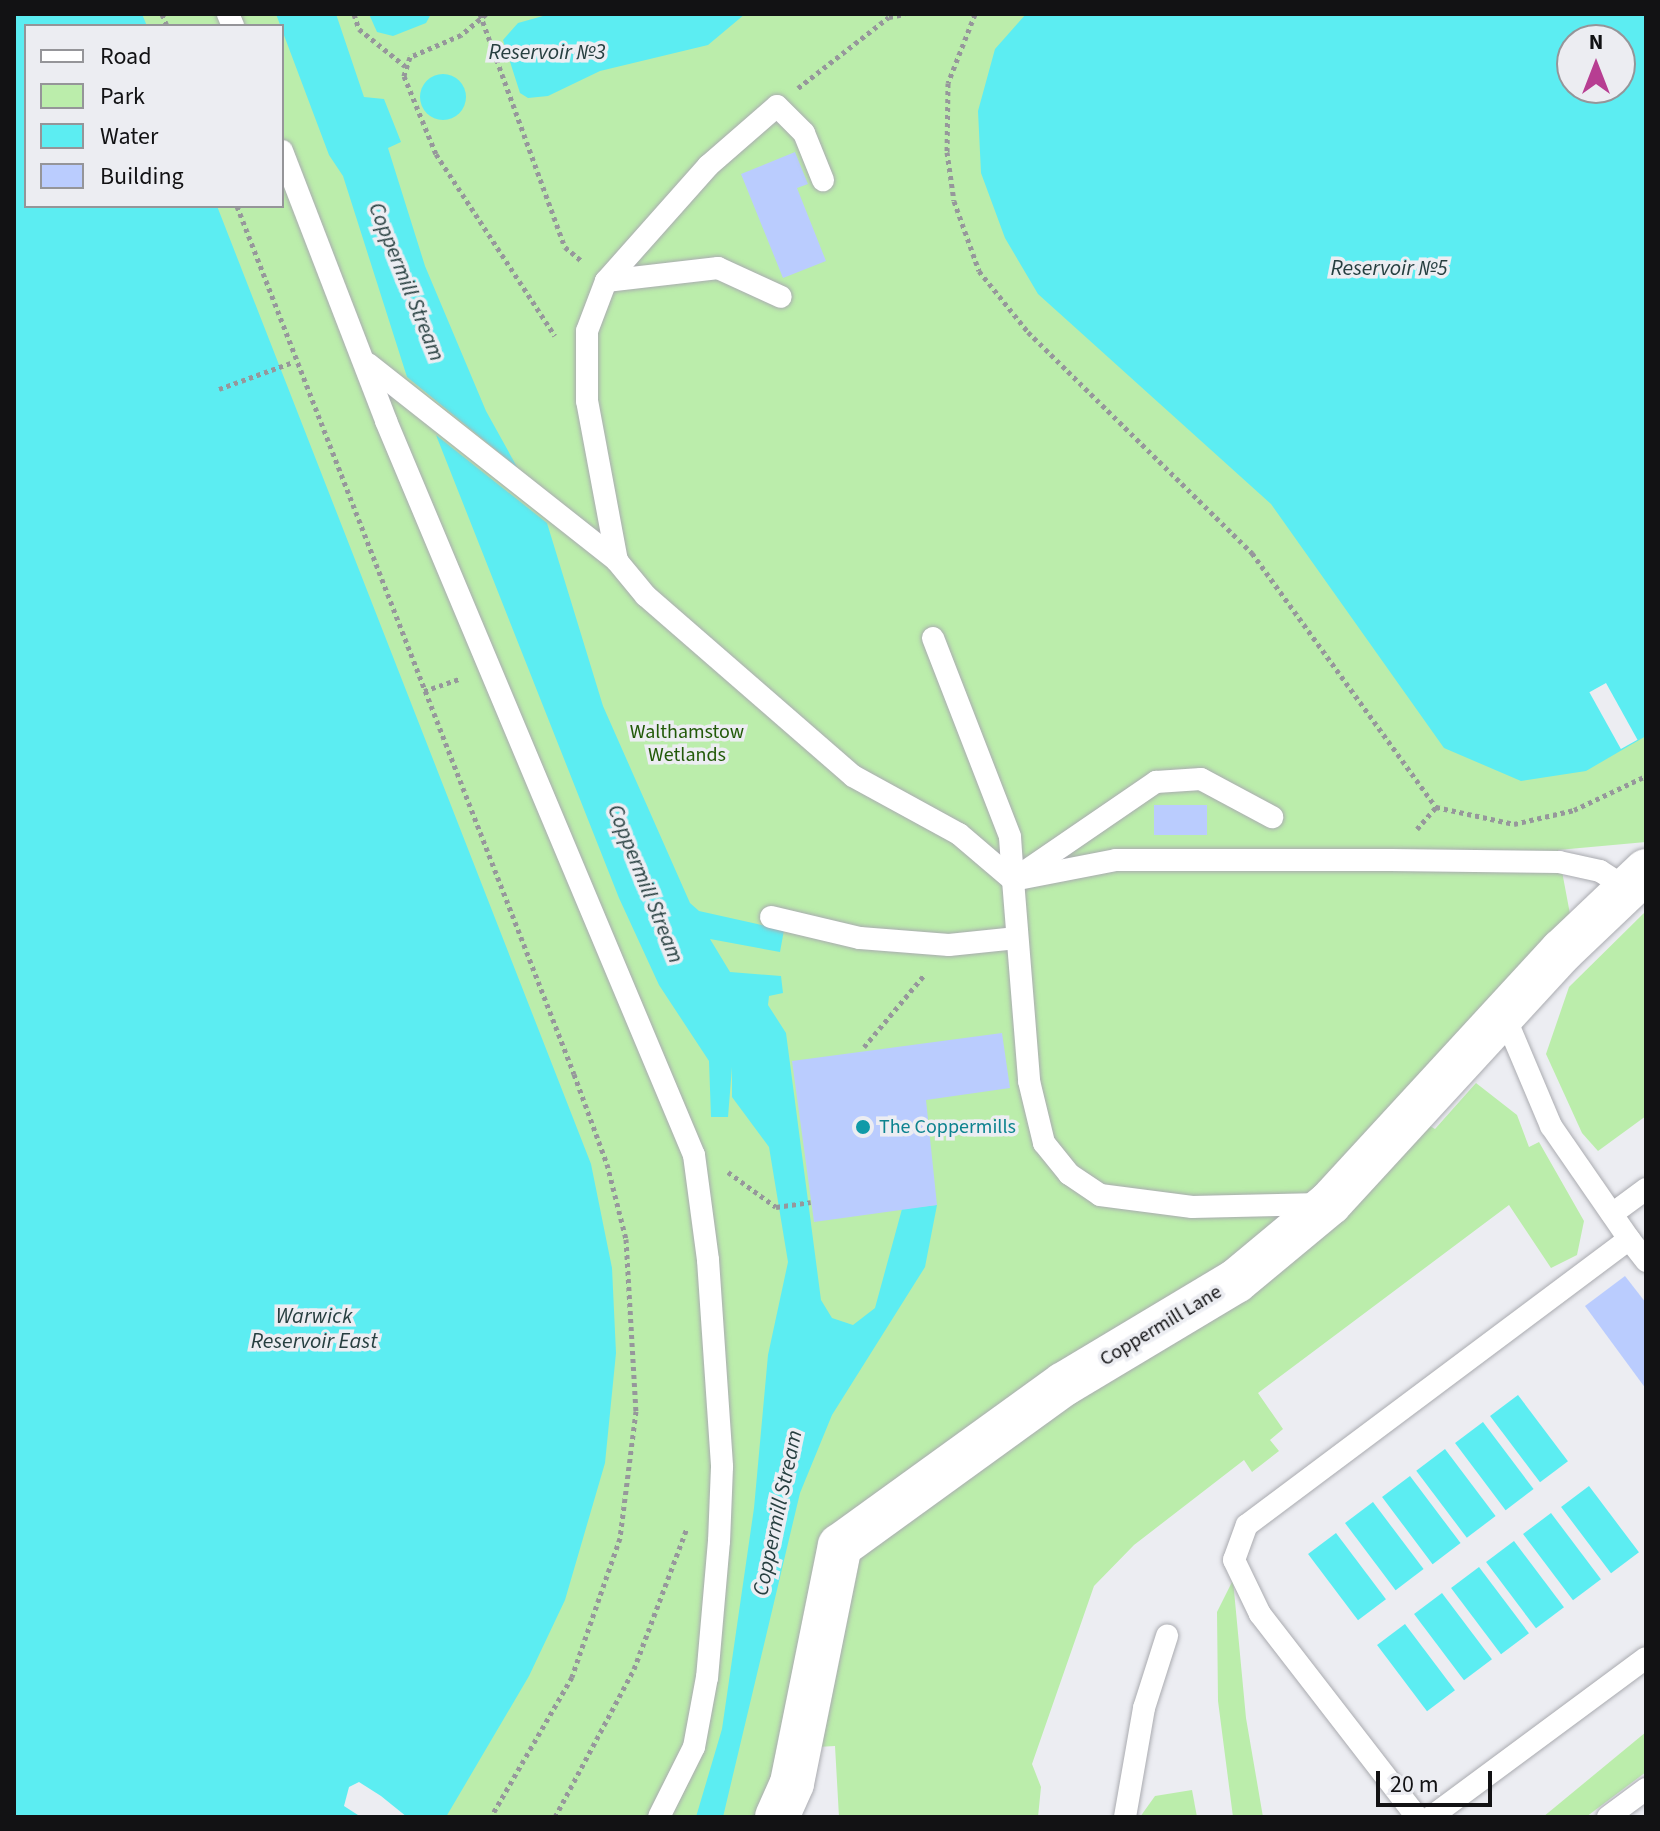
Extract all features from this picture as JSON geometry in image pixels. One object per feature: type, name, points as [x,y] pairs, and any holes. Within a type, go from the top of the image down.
[{"type":"street","name":"Coppermill Lane","points":[[784,1813],[840,1546],[1064,1384],[1236,1281],[1330,1203],[1635,879]]},
{"type":"lane","points":[[617,561],[587,378],[587,331],[606,281],[708,166],[777,106],[804,133],[823,180]]},
{"type":"lane","points":[[284,156],[489,668],[694,1155],[708,1260],[722,1467],[719,1541],[707,1677],[694,1747],[659,1817]]},
{"type":"lane","points":[[606,281],[718,268],[781,297]]},
{"type":"lane","points":[[367,363],[567,526],[617,561],[646,596],[853,776],[959,834],[1013,880]]},
{"type":"lane","points":[[933,638],[1010,837],[1029,1081],[1044,1143],[1069,1174],[1100,1195],[1192,1207],[1330,1203]]},
{"type":"lane","points":[[1013,880],[1156,782],[1201,779],[1272,817]]},
{"type":"lane","points":[[1013,880],[1116,860],[1559,862],[1635,879]]},
{"type":"lane","points":[[771,917],[860,938],[949,945],[1017,938]]},
{"type":"lane","points":[[1504,1015],[1551,1126],[1646,1261]]},
{"type":"lane","points":[[1612,1214],[1646,1189]]},
{"type":"lane","points":[[1417,1817],[1260,1614],[1234,1560],[1247,1525],[1629,1239]]},
{"type":"lane","points":[[1125,1817],[1144,1708],[1167,1636]]},
{"type":"lane","points":[[1431,1817],[1646,1658]]},
{"type":"lane","points":[[1608,1817],[1646,1789]]},
{"type":"path","points":[[354,14],[359,29],[405,66],[436,154],[587,378]]},
{"type":"path","points":[[777,106],[889,17],[905,14]]},
{"type":"path","points":[[975,14],[948,83],[947,152],[954,201],[979,271],[1028,332],[1252,553],[1436,807],[1514,824],[1574,810],[1646,776]]},
{"type":"path","points":[[405,66],[410,57],[482,16],[565,247],[606,281]]},
{"type":"path","points":[[238,208],[607,1164],[626,1239],[635,1396],[620,1538],[572,1677],[491,1817]]},
{"type":"path","points":[[219,389],[293,362]]},
{"type":"path","points":[[424,691],[489,668]]},
{"type":"path","points":[[1391,860],[1436,807]]},
{"type":"path","points":[[864,1047],[949,945]]},
{"type":"path","points":[[694,1155],[749,1182],[776,1207],[811,1202]]},
{"type":"path","points":[[555,1817],[634,1669],[689,1521]]},
{"type":"green space","name":"Walthamstow Wetlands","points":[[14,14],[1646,14],[1646,842],[1558,850],[1570,914],[1394,1104],[1435,1129],[1476,1083],[1517,1115],[1529,1147],[1539,1142],[1584,1221],[1577,1255],[1551,1268],[1509,1205],[1258,1393],[1283,1429],[1270,1440],[1279,1451],[1252,1472],[1244,1460],[1134,1545],[1094,1586],[1032,1764],[1041,1787],[1038,1817],[839,1817],[835,1746],[780,1749],[757,1817],[14,1817]]},
{"type":"green space","points":[[1646,911],[1646,1116],[1598,1151],[1582,1133],[1546,1054],[1569,987]]},
{"type":"green space","points":[[1233,1580],[1246,1718],[1263,1817],[1233,1817],[1218,1701],[1217,1612]]},
{"type":"green space","points":[[1646,1732],[1646,1772],[1586,1817],[1543,1817]]},
{"type":"green space","points":[[1192,1790],[1197,1817],[1140,1817],[1155,1796]]},
{"type":"water","name":"Warwick Reservoir East","points":[[14,14],[142,14],[146,24],[24,24],[24,208],[218,208],[591,1164],[612,1268],[616,1353],[605,1463],[565,1600],[529,1676],[446,1817],[14,1817]]},
{"type":"water","name":"Coppermill Stream","points":[[276,14],[336,14],[364,97],[384,99],[401,142],[388,148],[425,266],[486,411],[517,467],[407,377],[343,176],[329,155],[284,35],[284,24],[280,24]]},
{"type":"water","points":[[369,14],[431,14],[426,23],[393,36],[377,32]]},
{"type":"water","name":"Reservoir №3","points":[[550,14],[745,14],[708,45],[600,71],[548,96],[528,98],[520,93],[503,40],[518,23]]},
{"type":"water","name":"Reservoir №5","points":[[1026,14],[1646,14],[1646,736],[1586,771],[1521,781],[1444,748],[1271,504],[1038,294],[1005,238],[981,173],[978,111],[995,49]]},
{"type":"water","points":[[443,74],[459,81],[466,97],[459,113],[443,120],[427,113],[420,97],[427,81]]},
{"type":"water","name":"Coppermill Stream","points":[[436,435],[547,523],[603,706],[690,903],[699,911],[784,930],[780,952],[710,939],[730,972],[781,976],[783,993],[769,996],[768,1005],[786,1033],[821,1300],[832,1318],[853,1325],[875,1308],[902,1209],[937,1205],[925,1267],[832,1415],[800,1493],[723,1817],[696,1817],[722,1729],[754,1508],[768,1355],[788,1262],[769,1147],[732,1097],[732,1067],[728,1117],[711,1117],[709,1061],[659,985],[619,898]]},
{"type":"water","points":[[1518,1395],[1568,1461],[1540,1482],[1490,1416]]},
{"type":"water","points":[[1483,1422],[1534,1489],[1506,1510],[1455,1443]]},
{"type":"water","points":[[1445,1449],[1496,1516],[1467,1538],[1416,1471]]},
{"type":"water","points":[[1410,1476],[1461,1543],[1433,1564],[1382,1497]]},
{"type":"water","points":[[1589,1486],[1639,1552],[1611,1573],[1561,1507]]},
{"type":"water","points":[[1373,1502],[1424,1569],[1396,1590],[1345,1523]]},
{"type":"water","points":[[1551,1513],[1601,1579],[1573,1600],[1523,1534]]},
{"type":"water","points":[[1336,1533],[1386,1599],[1358,1620],[1308,1554]]},
{"type":"water","points":[[1514,1541],[1564,1607],[1536,1628],[1486,1562]]},
{"type":"water","points":[[1479,1567],[1529,1633],[1501,1654],[1451,1588]]},
{"type":"water","points":[[1442,1593],[1492,1659],[1464,1680],[1414,1614]]},
{"type":"water","points":[[1405,1624],[1455,1690],[1427,1711],[1377,1645]]},
{"type":"pier","points":[[1606,683],[1638,740],[1621,749],[1589,692]]},
{"type":"pier","points":[[359,1782],[407,1817],[361,1817],[344,1806],[349,1787]]},
{"type":"building","points":[[795,152],[808,184],[797,188],[826,261],[783,278],[741,174]]},
{"type":"building","points":[[1154,805],[1207,805],[1207,835],[1154,835]]},
{"type":"building","name":"The Coppermills","points":[[1002,1033],[1010,1088],[926,1100],[937,1205],[814,1222],[792,1061]]},
{"type":"building","points":[[1625,1276],[1646,1303],[1646,1389],[1585,1306]]},
{"type":"place","name":"The Coppermills","points":[[863,1127]]}]
